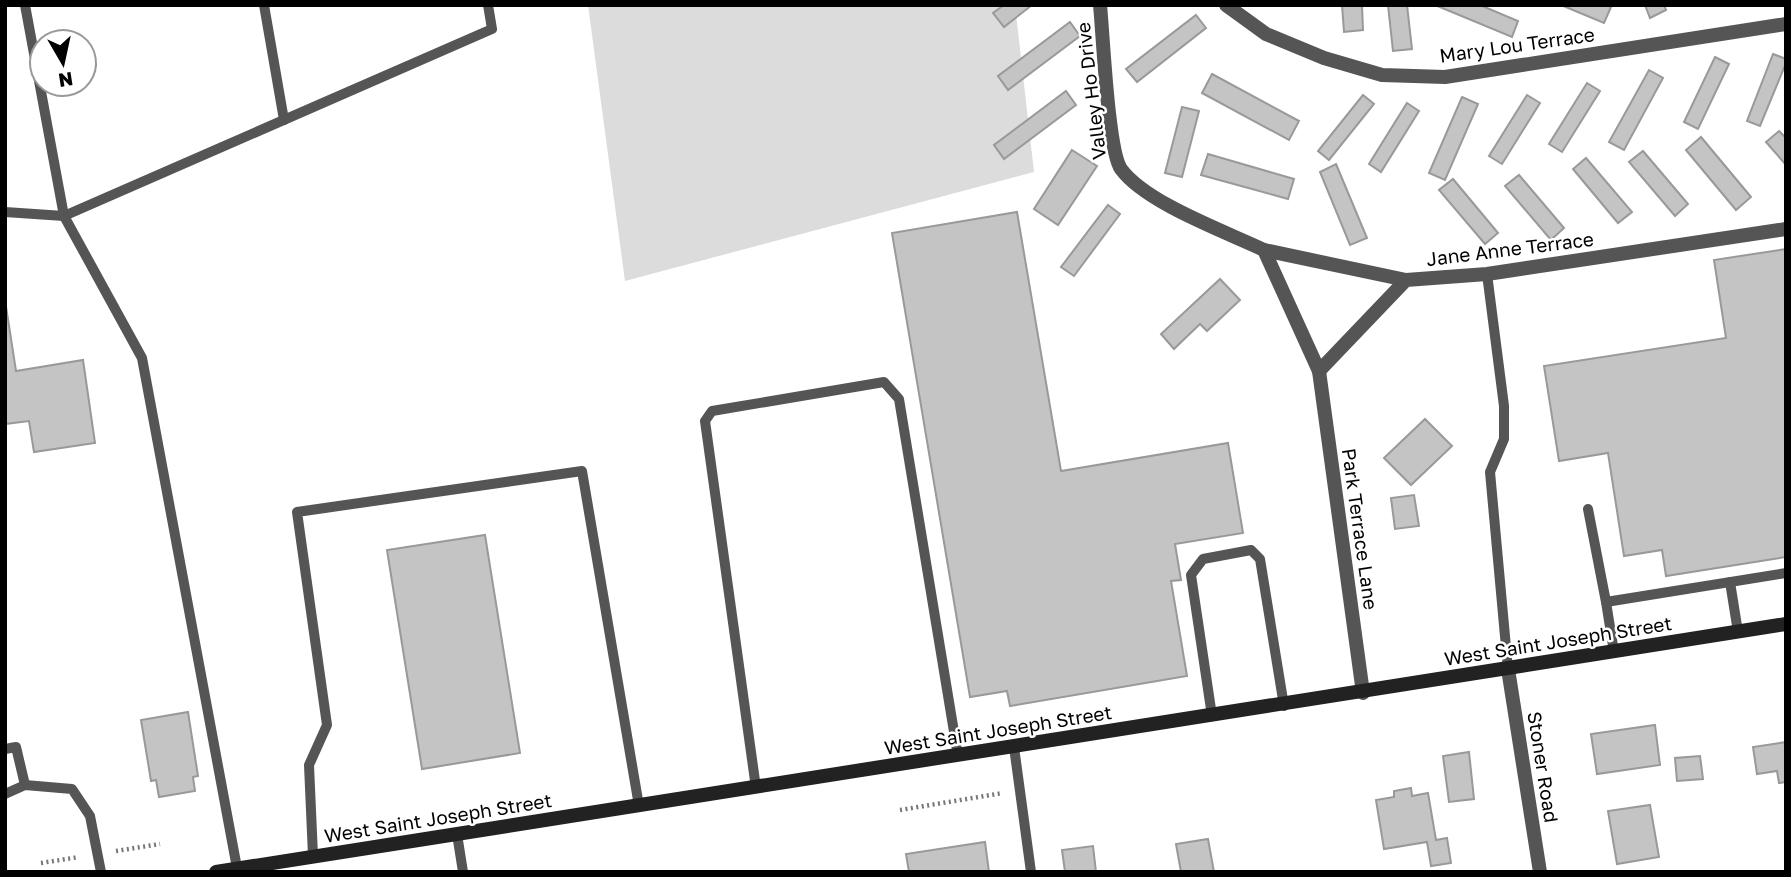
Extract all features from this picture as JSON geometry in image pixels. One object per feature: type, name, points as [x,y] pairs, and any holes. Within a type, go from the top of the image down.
[{"type":"street","name":"Valley Ho Drive","points":[[1100,5],[1111,121],[1120,168],[1154,198],[1264,250]]},
{"type":"street","name":"Mary Lou Terrace","points":[[1226,5],[1266,34],[1324,58],[1382,75],[1445,76],[1786,24]]},
{"type":"street","name":"Jane Anne Terrace","points":[[1319,371],[1406,281],[1487,274],[1786,229]]},
{"type":"street","points":[[1264,250],[1406,281]]},
{"type":"street","points":[[1264,250],[1319,371]]},
{"type":"street","name":"Park Terrace Lane","points":[[1319,371],[1363,693]]},
{"type":"street","name":"West Saint Joseph Street","points":[[216,872],[1284,706],[1786,624]]},
{"type":"street","name":"Stoner Road","points":[[1508,669],[1540,872]]},
{"type":"lane","points":[[25,5],[64,216],[142,358],[237,869]]},
{"type":"lane","points":[[264,5],[284,120]]},
{"type":"lane","points":[[5,212],[64,216],[492,29],[488,5]]},
{"type":"lane","points":[[1487,274],[1504,406],[1504,439],[1490,472],[1508,669]]},
{"type":"lane","points":[[756,788],[705,421],[712,411],[884,382],[899,398],[958,756]]},
{"type":"lane","points":[[313,856],[309,765],[327,725],[297,512],[582,471],[639,806]]},
{"type":"lane","points":[[1588,509],[1614,652]]},
{"type":"lane","points":[[1212,716],[1191,575],[1203,559],[1251,550],[1260,559],[1284,706]]},
{"type":"lane","points":[[1606,602],[1786,573]]},
{"type":"lane","points":[[1730,582],[1738,632]]},
{"type":"lane","points":[[5,749],[16,747],[25,785]]},
{"type":"lane","points":[[1014,747],[1031,872]]},
{"type":"lane","points":[[5,793],[25,785],[72,789],[90,816],[101,872]]},
{"type":"lane","points":[[457,834],[463,872]]},
{"type":"path","points":[[900,810],[1020,790]]},
{"type":"shaded area","points":[[588,5],[1015,5],[1034,172],[625,281]]},
{"type":"building","points":[[1004,5],[1032,5],[1004,27],[993,13]]},
{"type":"building","points":[[1342,5],[1362,5],[1363,30],[1344,32]]},
{"type":"building","points":[[1388,5],[1407,5],[1412,49],[1393,51]]},
{"type":"building","points":[[1435,5],[1480,5],[1518,21],[1512,37]]},
{"type":"building","points":[[1561,5],[1606,5],[1611,7],[1604,23]]},
{"type":"building","points":[[1645,5],[1664,5],[1666,10],[1650,18]]},
{"type":"building","points":[[1196,15],[1206,28],[1137,82],[1126,69]]},
{"type":"building","points":[[1070,22],[1080,36],[1008,90],[998,76]]},
{"type":"building","points":[[1773,54],[1786,59],[1786,63],[1760,126],[1747,121]]},
{"type":"building","points":[[1715,57],[1729,64],[1698,129],[1684,122]]},
{"type":"building","points":[[1649,70],[1663,78],[1624,150],[1609,142]]},
{"type":"building","points":[[1212,74],[1299,121],[1289,140],[1202,93]]},
{"type":"building","points":[[1587,83],[1600,91],[1562,152],[1549,144]]},
{"type":"building","points":[[1066,91],[1076,105],[1004,159],[994,145]]},
{"type":"building","points":[[1363,95],[1374,104],[1329,160],[1318,151]]},
{"type":"building","points":[[1527,95],[1540,103],[1502,164],[1489,156]]},
{"type":"building","points":[[1462,97],[1478,104],[1445,180],[1429,173]]},
{"type":"building","points":[[1407,103],[1419,111],[1381,172],[1369,164]]},
{"type":"building","points":[[1182,107],[1199,111],[1182,177],[1165,173]]},
{"type":"building","points":[[1779,131],[1786,138],[1786,165],[1766,142]]},
{"type":"building","points":[[1701,137],[1751,197],[1736,210],[1686,150]]},
{"type":"building","points":[[1072,150],[1097,166],[1058,225],[1034,209]]},
{"type":"building","points":[[1643,151],[1688,204],[1675,216],[1629,162]]},
{"type":"building","points":[[1208,154],[1294,179],[1288,199],[1201,175]]},
{"type":"building","points":[[1586,158],[1632,212],[1618,223],[1573,169]]},
{"type":"building","points":[[1336,164],[1367,238],[1350,245],[1320,172]]},
{"type":"building","points":[[1519,175],[1564,228],[1551,240],[1505,186]]},
{"type":"building","points":[[1453,179],[1498,233],[1485,244],[1439,190]]},
{"type":"building","points":[[1108,205],[1120,214],[1074,276],[1061,267]]},
{"type":"building","points":[[1017,212],[1061,471],[1228,443],[1243,533],[1175,544],[1181,580],[1171,581],[1187,676],[1010,706],[1007,691],[970,697],[892,233]]},
{"type":"building","points":[[1786,249],[1786,557],[1666,576],[1662,550],[1624,556],[1608,453],[1559,461],[1544,366],[1726,338],[1714,260]]},
{"type":"building","points":[[1220,279],[1240,300],[1207,331],[1200,324],[1174,349],[1161,334]]},
{"type":"building","points":[[5,300],[16,371],[83,360],[95,443],[34,452],[29,421],[5,424]]},
{"type":"building","points":[[1425,419],[1452,446],[1411,485],[1384,458]]},
{"type":"building","points":[[1414,495],[1419,526],[1395,529],[1391,498]]},
{"type":"building","points":[[485,535],[520,753],[422,769],[387,550]]},
{"type":"building","points":[[188,712],[198,776],[193,777],[195,791],[159,797],[156,780],[151,781],[141,720]]},
{"type":"building","points":[[1655,725],[1660,765],[1597,774],[1591,734]]},
{"type":"building","points":[[1786,742],[1786,782],[1779,783],[1777,771],[1757,774],[1753,747]]},
{"type":"building","points":[[1469,752],[1474,799],[1449,802],[1443,756]]},
{"type":"building","points":[[1700,756],[1703,779],[1677,781],[1675,758]]},
{"type":"building","points":[[1411,788],[1412,796],[1428,793],[1436,840],[1447,838],[1451,863],[1431,866],[1427,842],[1384,849],[1376,800],[1394,797],[1394,791]]},
{"type":"building","points":[[1650,805],[1659,857],[1617,864],[1608,811]]},
{"type":"building","points":[[1208,839],[1214,872],[1181,872],[1176,844]]},
{"type":"building","points":[[985,842],[989,872],[909,872],[906,854]]},
{"type":"building","points":[[1093,846],[1096,872],[1065,872],[1062,850]]}]
